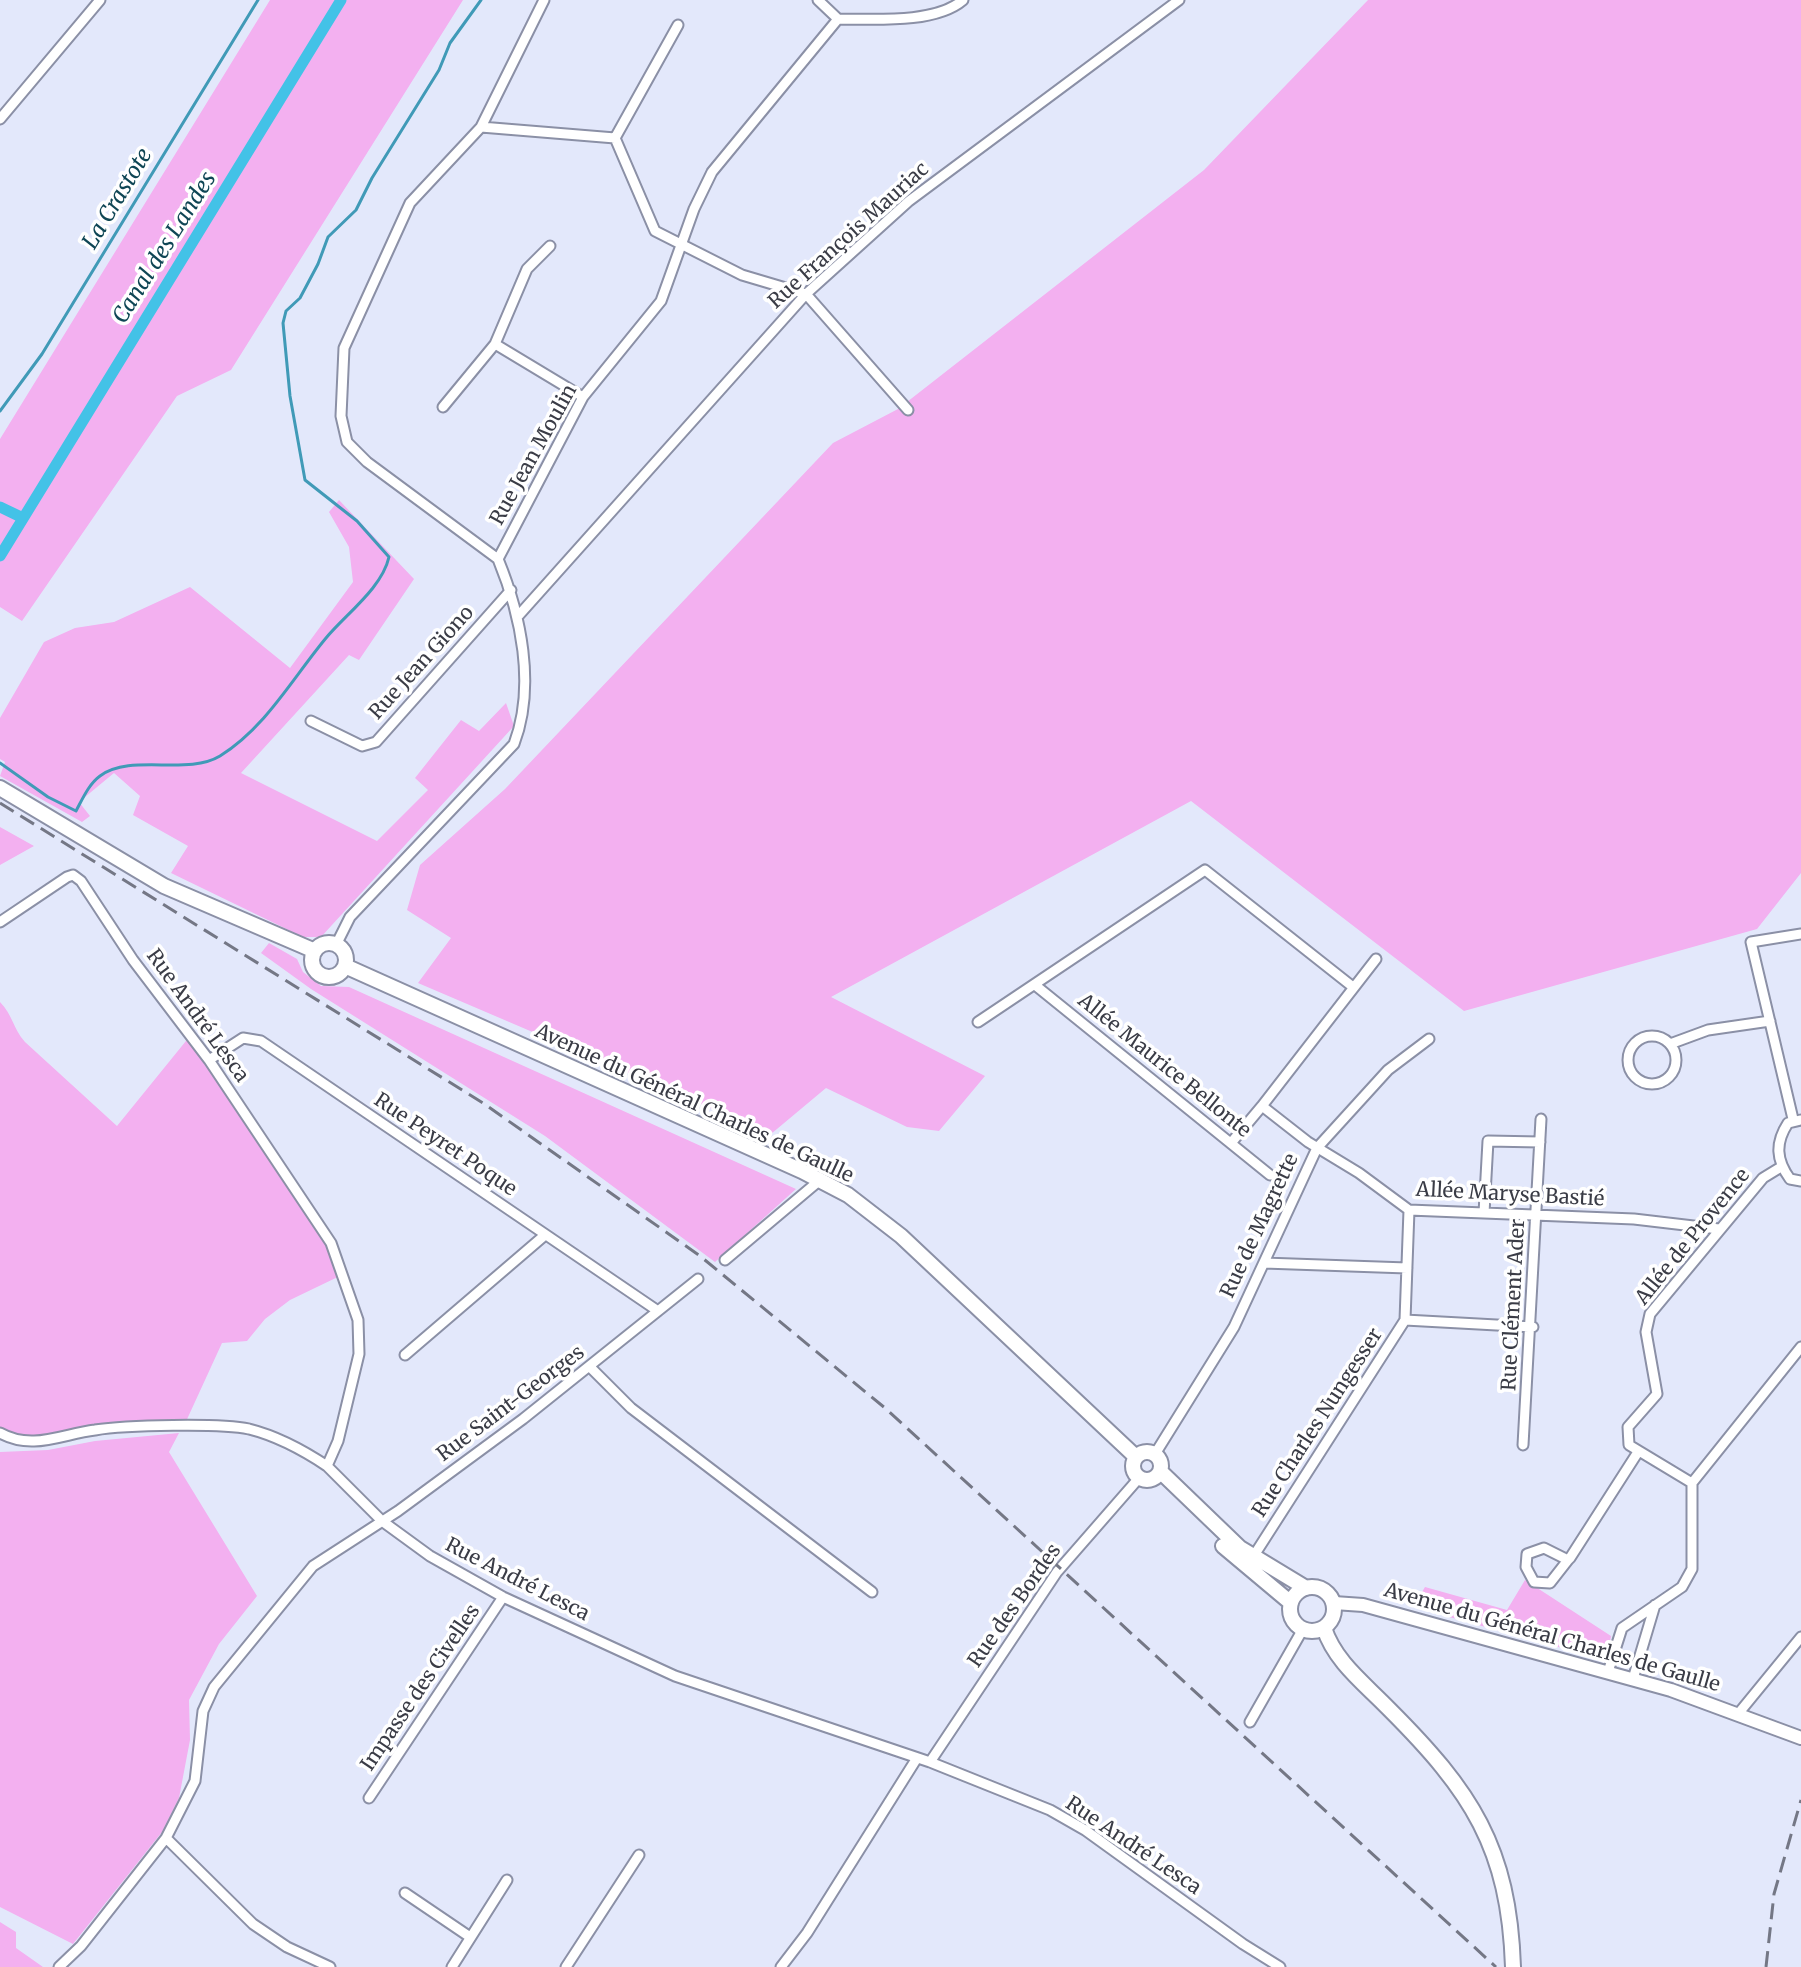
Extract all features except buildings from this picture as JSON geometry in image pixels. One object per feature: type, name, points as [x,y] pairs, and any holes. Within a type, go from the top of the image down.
[{"type":"main road","points":[[0,788],[164,886],[315,951]]},
{"type":"main road","points":[[323,944],[336,945],[346,956],[345,966],[333,977],[322,976],[314,968],[315,951],[323,944]]},
{"type":"main road","name":"Avenue du Général Charles de Gaulle","points":[[345,966],[820,1180],[859,1203],[901,1236],[1136,1457]]},
{"type":"main road","points":[[1158,1476],[1162,1464],[1155,1454],[1145,1452],[1136,1457],[1133,1466],[1139,1478],[1158,1476],[1253,1557],[1306,1588],[1320,1588],[1334,1603],[1333,1617],[1324,1628],[1303,1629],[1293,1621],[1291,1603],[1223,1546],[1158,1476]]},
{"type":"main road","points":[[1291,1603],[1306,1588]]},
{"type":"main road","points":[[1324,1628],[1337,1657],[1444,1766],[1472,1804],[1490,1840],[1502,1879],[1513,1945],[1513,1967]]},
{"type":"street","points":[[0,119],[100,0]]},
{"type":"street","points":[[336,945],[350,917],[514,744],[520,727],[524,662],[519,615],[498,559],[367,462],[347,442],[341,416],[344,348],[410,203],[481,127],[544,0]]},
{"type":"street","points":[[818,0],[838,19],[894,19],[952,9],[963,0]]},
{"type":"street","name":"Rue François Mauriac","points":[[519,615],[806,294],[909,201],[1179,0]]},
{"type":"street","name":"Rue Jean Moulin","points":[[498,559],[583,397],[661,301],[694,209],[712,172],[838,19]]},
{"type":"street","points":[[615,138],[678,25]]},
{"type":"street","points":[[481,127],[615,138]]},
{"type":"street","points":[[615,138],[655,231],[742,275],[806,294],[908,410]]},
{"type":"street","points":[[443,407],[495,344],[527,269],[550,246]]},
{"type":"street","points":[[495,344],[583,397]]},
{"type":"street","name":"Rue Jean Giono","points":[[311,721],[362,746],[376,742],[511,590]]},
{"type":"street","points":[[978,1022],[1205,870],[1353,987]]},
{"type":"street","name":"Rue André Lesca","points":[[0,922],[73,875],[87,888],[133,960],[209,1060],[331,1243],[355,1308],[359,1354],[338,1441],[327,1466],[382,1521],[430,1556],[503,1597],[675,1676],[930,1762],[1050,1810],[1085,1830],[1243,1944],[1282,1966]]},
{"type":"street","points":[[1801,934],[1751,942],[1797,1120],[1780,1135],[1777,1150],[1781,1167],[1790,1179],[1801,1181]]},
{"type":"street","points":[[1231,1143],[1376,959]]},
{"type":"street","name":"Allée Maurice Bellonte","points":[[1035,985],[1270,1175]]},
{"type":"street","points":[[1670,1044],[1676,1066],[1668,1079],[1646,1083],[1633,1075],[1629,1051],[1640,1039],[1656,1036],[1670,1044],[1708,1030],[1770,1021]]},
{"type":"street","name":"Rue Peyret Poque","points":[[209,1060],[243,1038],[261,1041],[658,1311]]},
{"type":"street","name":"Rue de Magrette","points":[[1155,1454],[1227,1341],[1317,1148],[1388,1070],[1429,1039]]},
{"type":"street","name":"Allée Maryse Bastié","points":[[1262,1106],[1317,1148],[1409,1210],[1634,1219],[1719,1229]]},
{"type":"street","name":"Rue Clément Ader","points":[[1523,1445],[1533,1327],[1541,1119]]},
{"type":"street","points":[[1484,1213],[1488,1141],[1540,1142]]},
{"type":"street","name":"Allée de Provence","points":[[1638,1452],[1629,1445],[1628,1427],[1657,1394],[1646,1332],[1650,1314],[1763,1178],[1781,1167]]},
{"type":"street","points":[[725,1260],[820,1180]]},
{"type":"street","name":"Rue Charles Nungesser","points":[[1253,1557],[1405,1320],[1409,1210]]},
{"type":"street","points":[[405,1355],[545,1235]]},
{"type":"street","points":[[1264,1263],[1407,1268]]},
{"type":"street","name":"Rue Saint-Georges","points":[[59,1967],[81,1946],[166,1838],[195,1781],[203,1711],[227,1668],[313,1566],[382,1521],[590,1367],[698,1279]]},
{"type":"street","points":[[1405,1320],[1533,1327]]},
{"type":"street","points":[[1608,1672],[1622,1628],[1682,1587],[1692,1569],[1692,1483],[1801,1347]]},
{"type":"street","points":[[590,1367],[642,1417],[872,1592]]},
{"type":"street","points":[[0,1433],[14,1441],[37,1442],[97,1429],[246,1428],[271,1436],[327,1466]]},
{"type":"street","points":[[1568,1560],[1544,1548],[1527,1554],[1526,1567],[1534,1582],[1550,1583],[1568,1560],[1638,1452],[1692,1483]]},
{"type":"street","name":"Rue des Bordes","points":[[930,1762],[1057,1572],[1139,1478]]},
{"type":"street","name":"Impasse des Civelles","points":[[369,1798],[503,1597]]},
{"type":"street","name":"Avenue du Général Charles de Gaulle","points":[[1334,1603],[1363,1605],[1633,1679],[1801,1738]]},
{"type":"street","points":[[1633,1679],[1655,1605]]},
{"type":"street","points":[[1250,1722],[1303,1629]]},
{"type":"street","points":[[1738,1714],[1801,1637]]},
{"type":"street","points":[[781,1967],[807,1933],[917,1758]]},
{"type":"street","points":[[166,1838],[253,1924],[287,1947],[330,1967]]},
{"type":"street","points":[[566,1967],[639,1855]]},
{"type":"street","points":[[452,1967],[507,1880]]},
{"type":"street","points":[[405,1893],[470,1937]]},
{"type":"shaded area","points":[[270,0],[463,0],[231,370],[177,396],[22,621],[0,607],[0,439]]},
{"type":"shaded area","points":[[1368,0],[1801,0],[1801,873],[1757,929],[1464,1011],[1191,801],[831,997],[985,1076],[939,1131],[907,1127],[826,1088],[771,1134],[418,983],[451,938],[407,910],[420,865],[505,789],[833,443],[898,409],[1204,170]]},
{"type":"shaded area","points":[[339,500],[414,579],[359,660],[349,655],[241,773],[377,841],[428,790],[415,778],[461,720],[479,731],[506,703],[514,726],[321,937],[303,937],[171,873],[188,846],[133,815],[140,796],[114,773],[79,802],[90,816],[82,822],[0,776],[5,762],[0,759],[0,718],[44,642],[75,628],[114,622],[190,587],[290,668],[353,582],[349,547],[329,512]]},
{"type":"shaded area","points":[[0,827],[34,846],[0,865]]},
{"type":"shaded area","points":[[269,943],[297,959],[303,972],[321,986],[349,987],[796,1189],[715,1262],[545,1136],[311,989],[261,953]]},
{"type":"shaded area","points":[[0,1002],[25,1042],[117,1126],[190,1036],[331,1243],[344,1274],[290,1300],[265,1319],[247,1341],[222,1343],[183,1428],[97,1429],[37,1442],[0,1433]]},
{"type":"shaded area","points":[[179,1433],[169,1452],[257,1596],[219,1644],[189,1700],[190,1740],[179,1798],[162,1832],[73,1944],[0,1907],[0,1452],[48,1450],[95,1441]]},
{"type":"shaded area","points":[[1525,1580],[1611,1636],[1608,1653],[1602,1659],[1413,1607],[1425,1587],[1507,1610]]},
{"type":"shaded area","points":[[0,1922],[16,1932],[16,1948],[43,1967],[0,1967]]},
{"type":"waterway","name":"La Crastote","points":[[0,411],[42,354],[258,0]]},
{"type":"waterway","name":"Canal des Landes","points":[[0,556],[341,0]]},
{"type":"waterway","points":[[0,763],[48,797],[76,811],[93,783],[113,769],[192,764],[220,756],[265,717],[326,638],[379,579],[389,557],[357,521],[305,480],[290,396],[283,323],[286,311],[300,298],[318,264],[328,237],[356,210],[372,178],[439,70],[450,43],[481,0]]},
{"type":"waterway","name":"Canal des Landes","points":[[0,507],[23,518]]},
{"type":"railway","points":[[0,803],[483,1103],[700,1256],[885,1408],[1496,1967]]},
{"type":"railway","points":[[1766,1967],[1774,1894],[1801,1800]]}]
